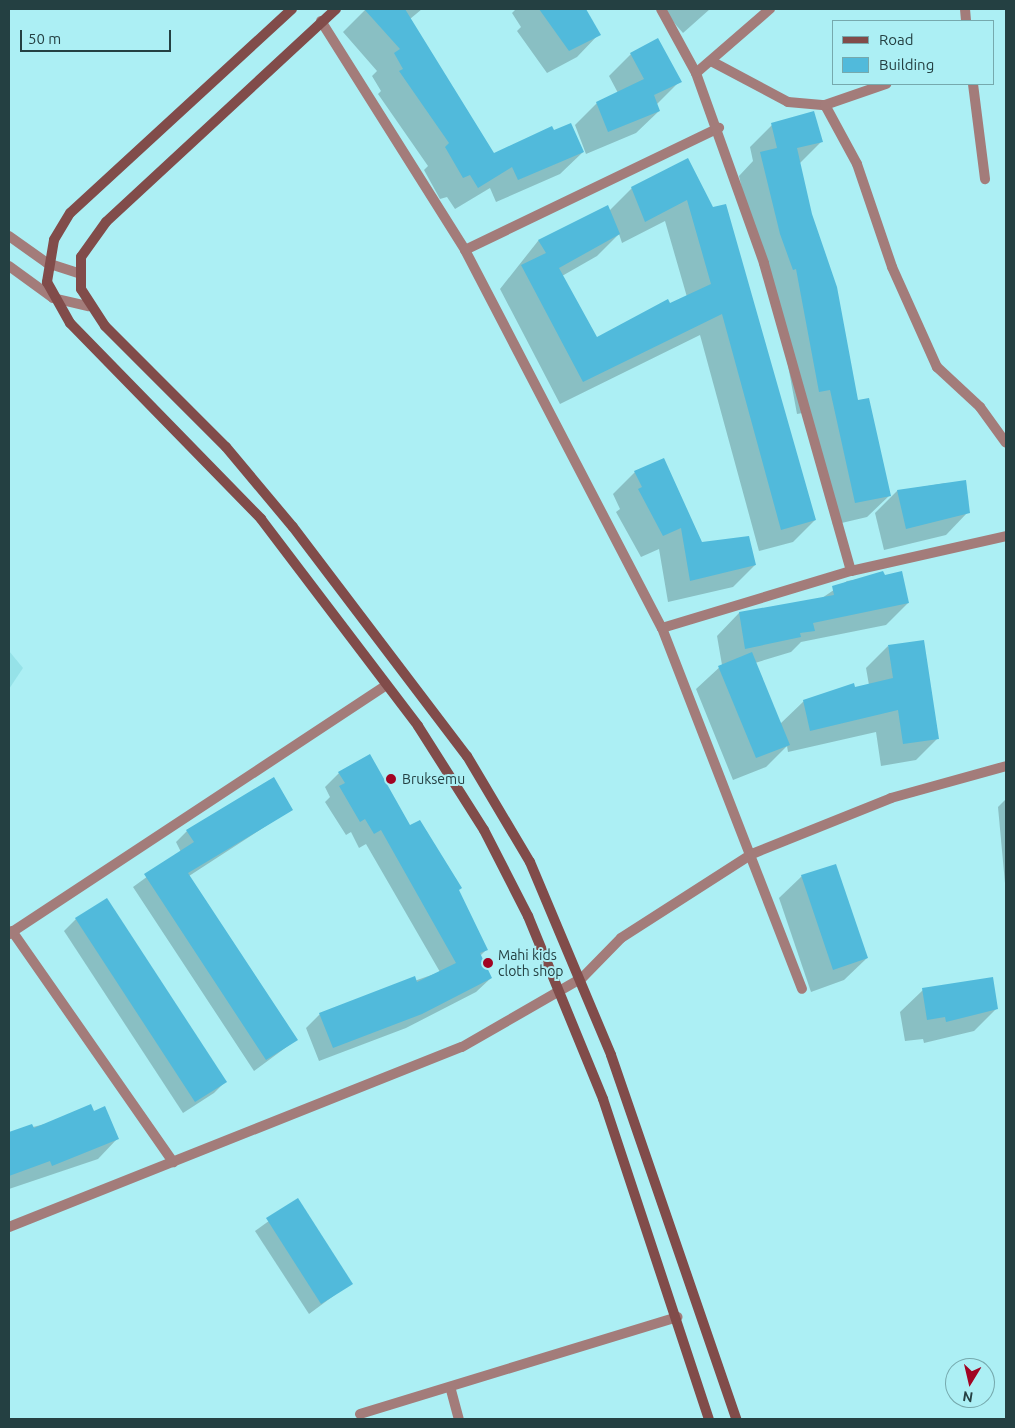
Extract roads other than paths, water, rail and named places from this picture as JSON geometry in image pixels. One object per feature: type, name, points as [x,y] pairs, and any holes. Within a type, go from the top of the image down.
[{"type":"main road","points":[[336,9],[106,222],[87,244],[80,274],[89,306],[226,447],[293,527],[467,756],[530,862],[582,978],[697,1296],[736,1419]]},
{"type":"main road","points":[[288,10],[103,178],[70,213],[47,263],[53,298],[70,323],[260,519],[386,685],[484,830],[560,992],[640,1200],[709,1419]]},
{"type":"street","points":[[660,9],[696,73],[719,128],[764,263],[851,572]]},
{"type":"street","points":[[696,73],[770,9]]},
{"type":"street","points":[[322,22],[466,250],[662,628],[752,854],[802,988]]},
{"type":"street","points":[[712,61],[788,102],[825,105],[883,85]]},
{"type":"street","points":[[973,85],[984,178]]},
{"type":"street","points":[[825,105],[857,164],[892,267],[937,367],[980,407],[1006,443]]},
{"type":"street","points":[[466,250],[719,128]]},
{"type":"street","points":[[9,236],[47,263],[80,274]]},
{"type":"street","points":[[9,266],[53,298],[89,306]]},
{"type":"street","points":[[662,628],[851,572],[1006,536]]},
{"type":"street","points":[[174,1162],[11,933],[386,685]]},
{"type":"street","points":[[9,1227],[462,1047],[582,978],[621,938],[752,854],[891,798],[1006,766]]},
{"type":"street","points":[[360,1414],[450,1390],[678,1317]]},
{"type":"street","points":[[450,1390],[459,1419]]},
{"type":"place","name":"Bruksemu","points":[[391,779]]},
{"type":"place","name":"Mahi kids cloth shop","points":[[488,963]]}]
